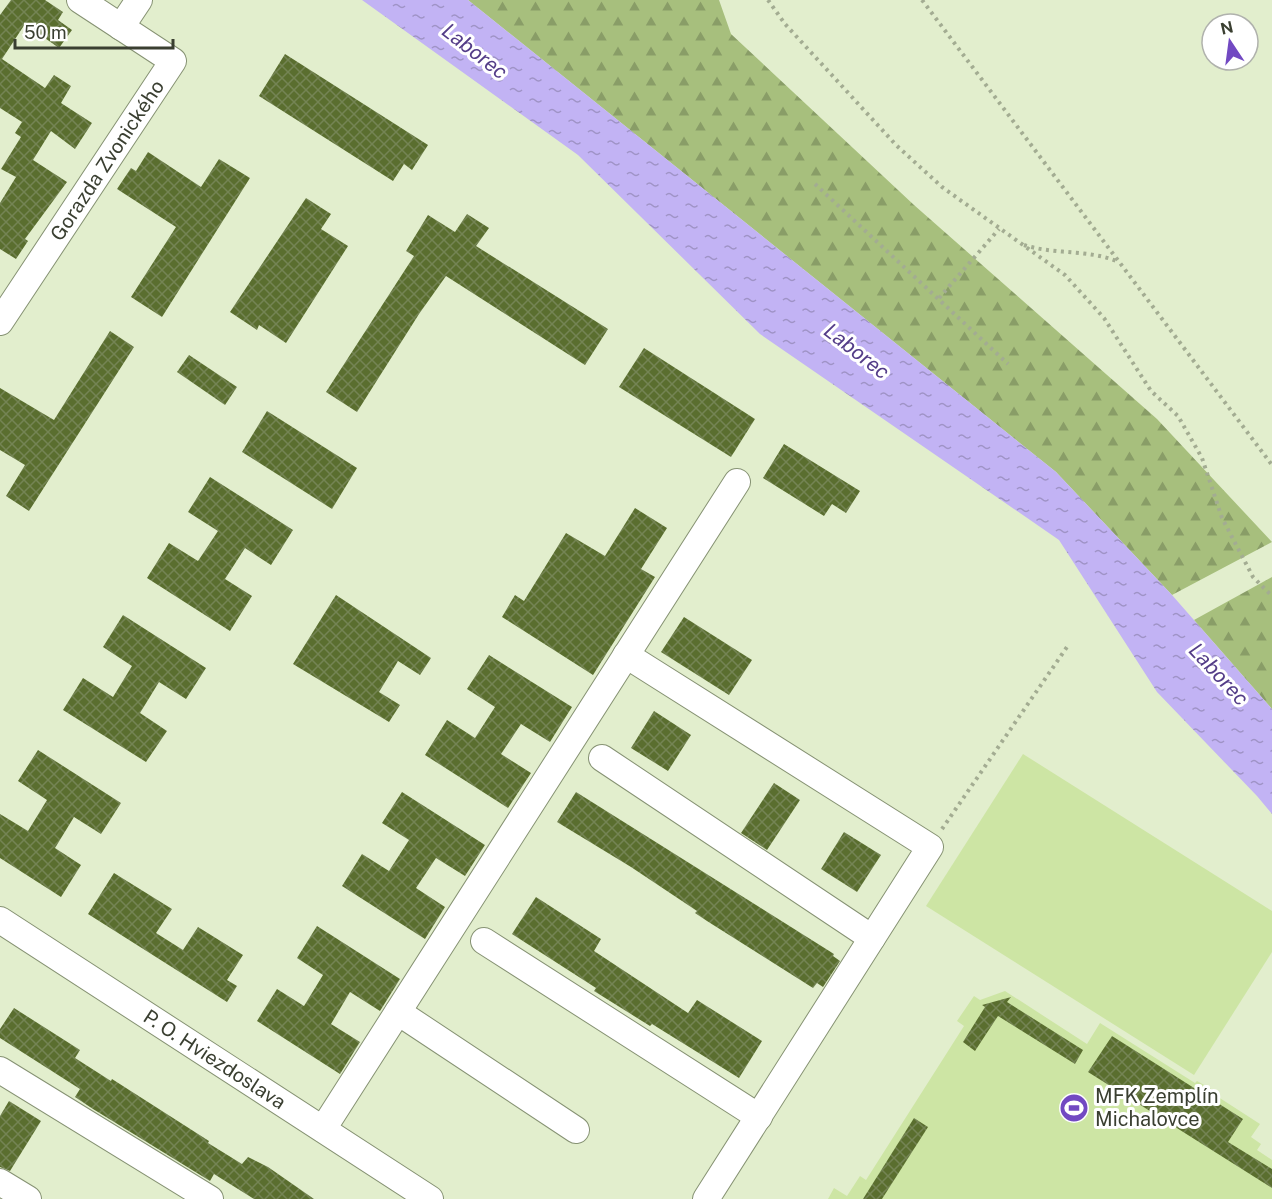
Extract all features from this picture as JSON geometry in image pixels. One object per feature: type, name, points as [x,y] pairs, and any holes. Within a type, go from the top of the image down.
[{"type":"street","name":"Gorazda Zvonického","points":[[0,322],[173,61],[80,0]]},
{"type":"street","points":[[121,27],[139,0]]},
{"type":"street","points":[[322,1129],[737,482]]},
{"type":"street","points":[[626,655],[930,847],[706,1199]]},
{"type":"street","points":[[602,758],[872,938]]},
{"type":"street","name":"P. O. Hviezdoslava","points":[[0,920],[430,1199]]},
{"type":"street","points":[[484,941],[759,1117]]},
{"type":"street","points":[[398,1012],[576,1130]]},
{"type":"street","points":[[0,1070],[210,1199]]},
{"type":"street","points":[[0,1182],[28,1199]]},
{"type":"path","points":[[768,0],[785,24],[896,145],[942,187],[1018,243],[1065,274],[1104,318],[1151,391],[1178,416],[1202,458],[1222,518],[1252,577],[1272,596]]},
{"type":"path","points":[[922,0],[1272,465]]},
{"type":"path","points":[[815,184],[1008,364]]},
{"type":"path","points":[[939,298],[999,229]]},
{"type":"path","points":[[1018,243],[1042,251],[1103,255],[1119,262]]},
{"type":"path","points":[[930,847],[1067,647]]},
{"type":"green space","points":[[468,0],[719,0],[731,34],[914,205],[1157,419],[1272,542],[1172,595],[1056,472]]},
{"type":"green space","points":[[1272,577],[1272,709],[1194,620]]},
{"type":"green space","points":[[1023,754],[1272,911],[1272,952],[1194,1075],[926,906]]},
{"type":"green space","name":"MFK Zemplín Michalovce","points":[[1005,991],[1087,1044],[1100,1023],[1195,1083],[1197,1081],[1213,1090],[1212,1093],[1260,1124],[1251,1137],[1261,1144],[1257,1150],[1272,1160],[1272,1199],[828,1199],[834,1188],[847,1196],[860,1176],[866,1180],[964,1026],[957,1021],[974,996],[980,1000]]},
{"type":"water","name":"Laborec","points":[[362,0],[468,0],[1056,472],[1172,595],[1272,709],[1272,814],[1157,692],[1059,540],[760,334],[578,155]]},
{"type":"building","points":[[11,0],[45,0],[63,12],[58,20],[72,30],[59,48],[25,24],[2,59],[45,88],[54,75],[71,86],[61,103],[92,123],[75,149],[51,131],[33,160],[67,182],[25,239],[28,241],[16,259],[0,249],[0,203],[16,177],[1,169],[21,137],[15,133],[22,122],[0,108],[0,15]]},
{"type":"building","points":[[285,54],[428,145],[412,170],[404,164],[393,181],[259,96]]},
{"type":"building","points":[[148,152],[201,187],[219,159],[250,178],[162,317],[131,297],[176,227],[117,189],[131,168],[136,171]]},
{"type":"building","points":[[306,198],[331,214],[321,229],[348,246],[286,343],[259,325],[257,330],[230,312]]},
{"type":"building","points":[[467,214],[489,228],[476,246],[608,329],[585,365],[446,276],[357,412],[326,392],[414,256],[406,251],[428,215],[455,232]]},
{"type":"building","points":[[110,331],[134,347],[29,511],[6,496],[25,465],[0,450],[0,388],[54,420]]},
{"type":"building","points":[[644,348],[755,419],[731,457],[619,387]]},
{"type":"building","points":[[189,355],[237,387],[225,405],[177,372]]},
{"type":"building","points":[[267,411],[357,468],[332,509],[242,452]]},
{"type":"building","points":[[784,444],[860,491],[846,513],[832,504],[824,516],[763,478]]},
{"type":"building","points":[[210,477],[293,530],[271,565],[245,548],[225,579],[252,596],[230,631],[147,578],[169,543],[198,561],[218,531],[188,512]]},
{"type":"building","points":[[635,508],[667,528],[641,569],[655,577],[593,675],[502,617],[515,595],[524,601],[566,533],[605,556]]},
{"type":"building","points":[[336,595],[431,658],[420,675],[398,661],[379,692],[400,705],[389,722],[293,664]]},
{"type":"building","points":[[123,615],[206,668],[186,699],[159,682],[140,713],[167,731],[146,762],[63,710],[83,678],[113,697],[132,666],[103,647]]},
{"type":"building","points":[[684,617],[752,660],[729,695],[661,652]]},
{"type":"building","points":[[489,655],[572,707],[550,742],[521,724],[501,754],[531,773],[508,808],[425,755],[447,720],[475,738],[495,707],[467,689]]},
{"type":"building","points":[[654,711],[691,735],[668,771],[631,748]]},
{"type":"building","points":[[38,750],[121,803],[101,834],[74,817],[55,848],[81,865],[61,897],[0,858],[0,814],[28,831],[47,800],[18,781]]},
{"type":"building","points":[[774,783],[800,800],[767,850],[741,833]]},
{"type":"building","points":[[402,792],[485,845],[465,876],[436,858],[416,888],[445,907],[425,939],[342,886],[362,854],[389,871],[409,840],[382,823]]},
{"type":"building","points":[[576,792],[834,954],[833,956],[840,961],[823,987],[817,983],[813,988],[707,921],[695,913],[697,911],[631,867],[557,822]]},
{"type":"building","points":[[844,832],[881,855],[857,892],[821,869]]},
{"type":"building","points":[[114,873],[172,909],[156,933],[183,950],[198,927],[243,955],[227,980],[237,986],[227,1002],[88,914]]},
{"type":"building","points":[[536,897],[601,939],[594,951],[688,1013],[697,1000],[762,1041],[739,1078],[594,991],[596,988],[512,934]]},
{"type":"building","points":[[317,926],[400,979],[380,1011],[350,992],[331,1024],[360,1042],[340,1074],[257,1021],[277,989],[304,1006],[323,975],[297,958]]},
{"type":"building","points":[[1011,997],[1007,1002],[1083,1050],[1075,1064],[998,1016],[975,1051],[963,1042],[985,1007],[982,1005]]},
{"type":"building","points":[[14,1008],[80,1050],[75,1058],[111,1081],[112,1079],[209,1141],[208,1143],[242,1164],[248,1157],[268,1167],[314,1199],[254,1199],[214,1174],[210,1181],[93,1109],[75,1097],[80,1089],[0,1038],[0,1029]]},
{"type":"building","points":[[1112,1036],[1243,1119],[1228,1142],[1272,1169],[1272,1188],[1088,1072]]},
{"type":"building","points":[[9,1101],[41,1121],[10,1171],[0,1167],[0,1116]]},
{"type":"building","points":[[914,1118],[928,1127],[882,1199],[863,1199]]},
{"type":"place","name":"MFK Zemplín Michalovce","points":[[1074,1108]]}]
